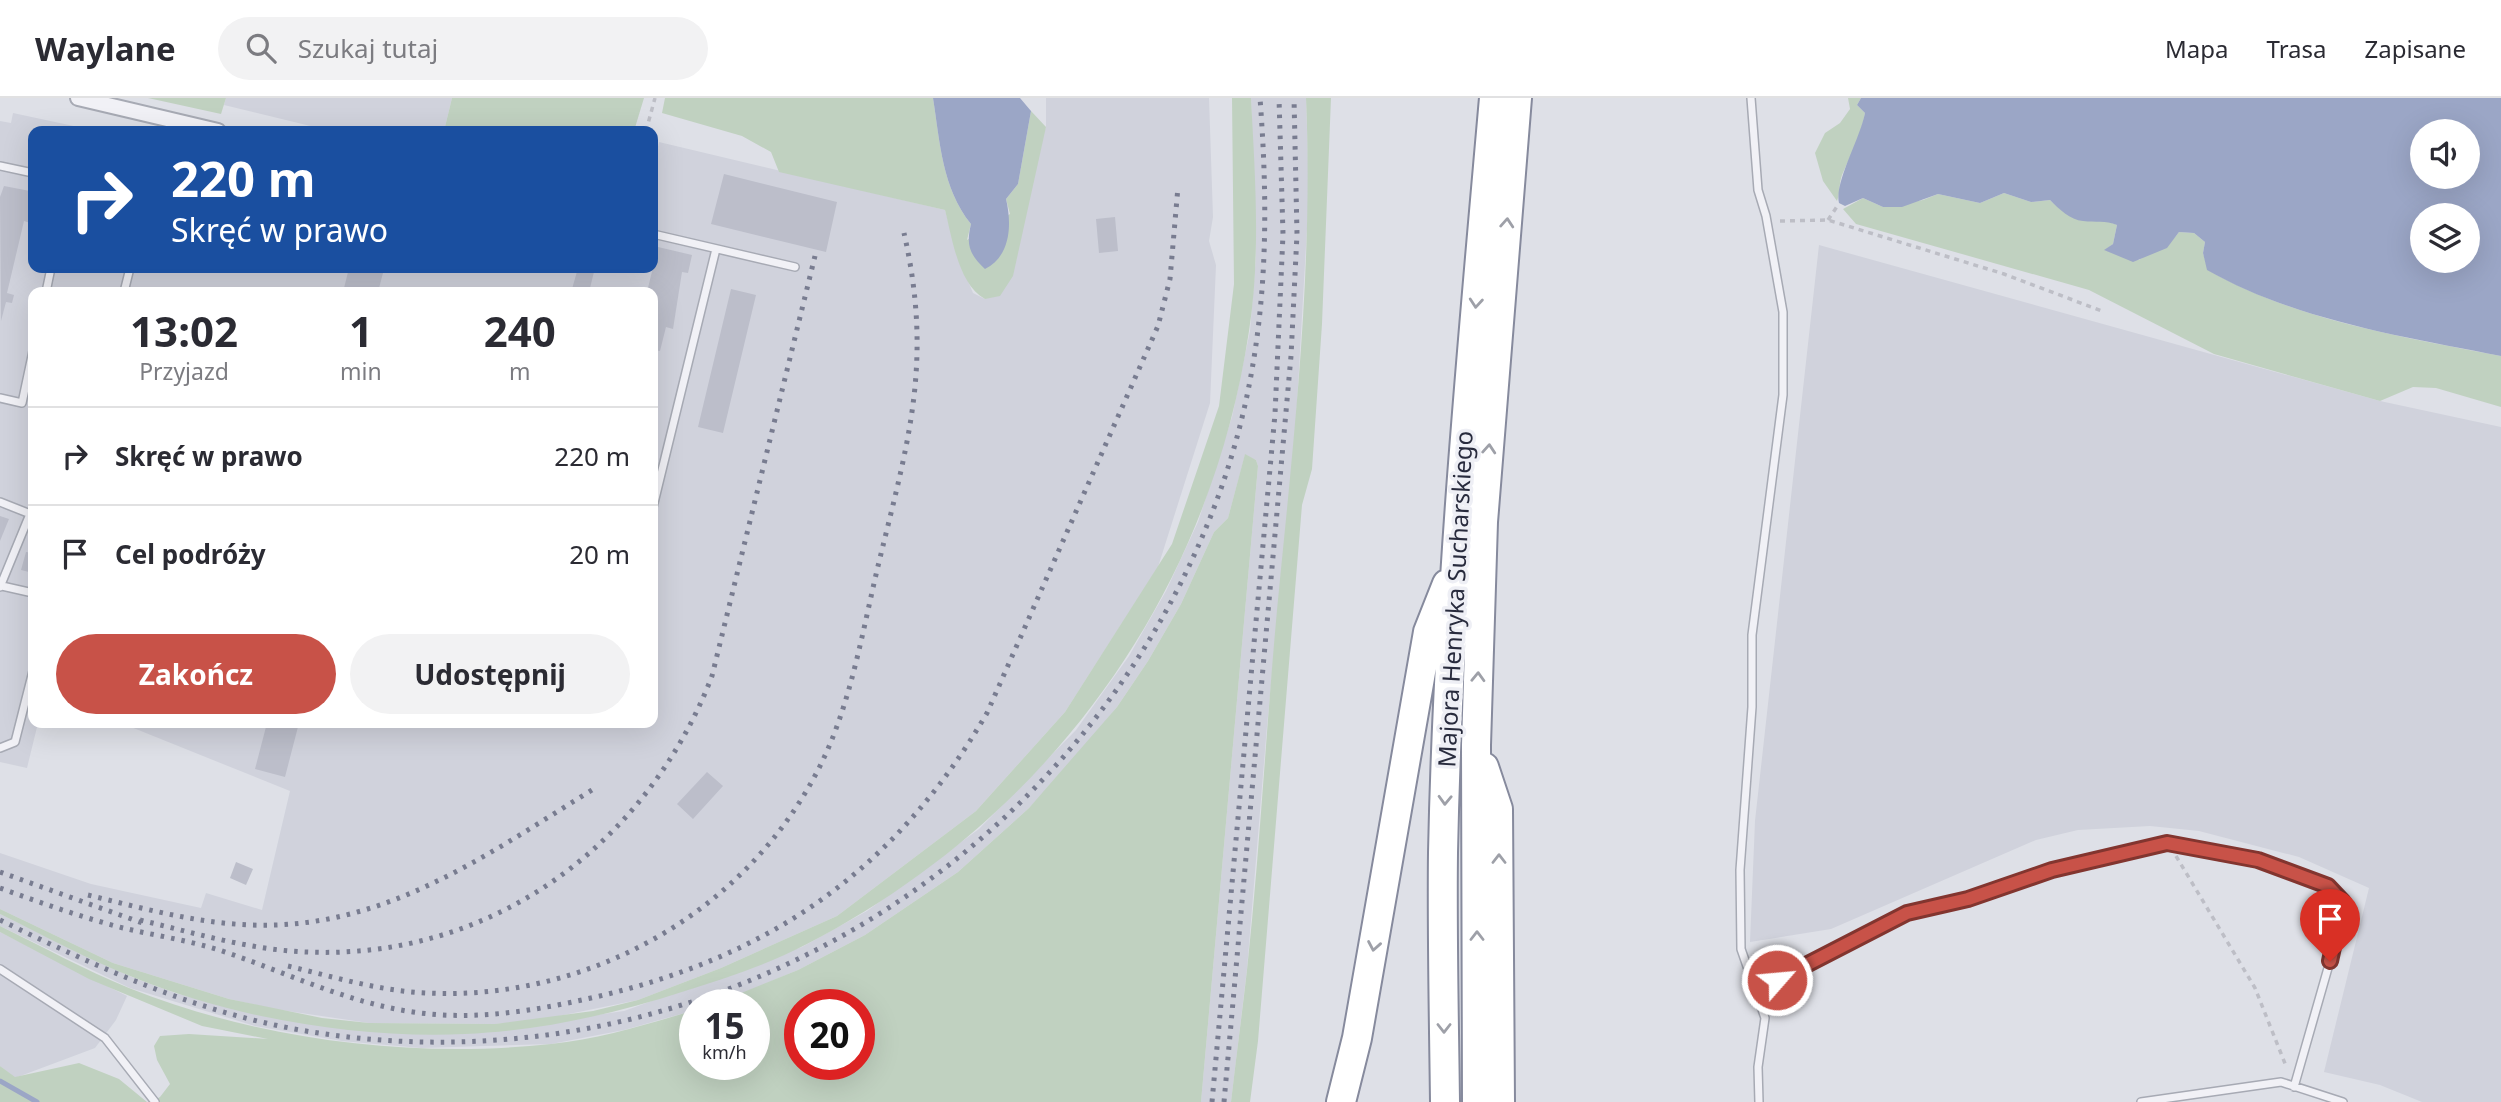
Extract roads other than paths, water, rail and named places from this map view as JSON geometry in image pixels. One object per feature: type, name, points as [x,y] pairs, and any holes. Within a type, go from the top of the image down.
[{"type":"highway","name":"Majora Henryka Sucharskiego","points":[[1445,1102],[1443,854],[1456,561],[1494,98]]},
{"type":"highway","name":"Majora Henryka Sucharskiego","points":[[1477,1102],[1476,745],[1483,522],[1517,98]]},
{"type":"highway","points":[[1341,1102],[1357,1038],[1428,632],[1456,561]]},
{"type":"highway","points":[[1476,745],[1499,810],[1500,1088],[1518,1102]]},
{"type":"street","points":[[78,98],[164,125]]},
{"type":"lane","points":[[1751,98],[1758,190],[1767,223],[1783,312],[1783,395],[1752,635],[1752,707],[1740,870],[1741,950],[1765,1018],[1758,1067],[1759,1102]]},
{"type":"lane","points":[[0,166],[28,172]]},
{"type":"lane","points":[[658,235],[795,267]]},
{"type":"lane","points":[[658,486],[716,248]]},
{"type":"lane","points":[[0,398],[22,403],[28,375]]},
{"type":"lane","points":[[0,502],[28,512]]},
{"type":"lane","points":[[28,523],[1,587],[28,592]]},
{"type":"lane","points":[[0,748],[15,742],[28,691]]},
{"type":"lane","points":[[1755,991],[1907,913],[1968,899],[2052,870],[2167,843],[2258,860],[2328,886],[2343,902],[2330,961],[2294,1087]]},
{"type":"lane","points":[[0,969],[105,1038],[154,1101]]},
{"type":"lane","points":[[2141,1102],[2281,1082],[2343,1102]]},
{"type":"water","points":[[933,98],[1020,98],[1031,111],[1018,184],[1006,199],[1008,238],[1000,256],[985,269],[970,249],[971,224],[961,210],[948,180],[940,148]]},
{"type":"water","points":[[1861,98],[2501,98],[2501,356],[2351,325],[2276,302],[2207,270],[2203,253],[2205,242],[2194,233],[2179,232],[2167,248],[2133,262],[2104,250],[2113,244],[2117,225],[2074,219],[2050,200],[2031,202],[2004,193],[1980,203],[1938,194],[1902,207],[1883,207],[1863,198],[1845,206],[1839,203],[1840,184],[1865,113],[1857,105]]},
{"type":"waterway","points":[[0,1081],[37,1102]]},
{"type":"railway","points":[[0,920],[146,986],[260,1022],[300,1030],[449,1042],[594,1027],[733,987],[862,924],[979,840],[1081,737],[1163,616],[1224,480],[1249,385],[1257,338],[1264,244],[1265,196],[1260,98]]},
{"type":"railway","points":[[1212,1102],[1275,414],[1283,234],[1279,98]]},
{"type":"railway","points":[[1224,1102],[1291,356],[1297,234],[1294,98]]},
{"type":"railway","points":[[0,888],[107,924],[216,949],[362,1001],[435,1015],[503,1013],[591,998],[655,981],[715,959],[770,932],[821,900],[868,862],[911,819],[951,769],[987,713],[1158,326],[1170,279],[1178,187]]},
{"type":"railway","points":[[288,966],[409,992],[487,992],[545,982],[602,964],[655,939],[704,906],[748,867],[787,821],[818,770],[847,695],[908,438],[917,361],[917,321],[904,233]]},
{"type":"railway","points":[[140,920],[223,940],[286,951],[375,949],[439,936],[499,913],[554,880],[604,840],[647,792],[683,737],[712,676],[815,256]]},
{"type":"railway","points":[[88,895],[169,914],[230,924],[299,923],[345,915],[389,902],[431,884],[512,840],[592,790]]},
{"type":"railway","points":[[0,872],[148,925]]}]
